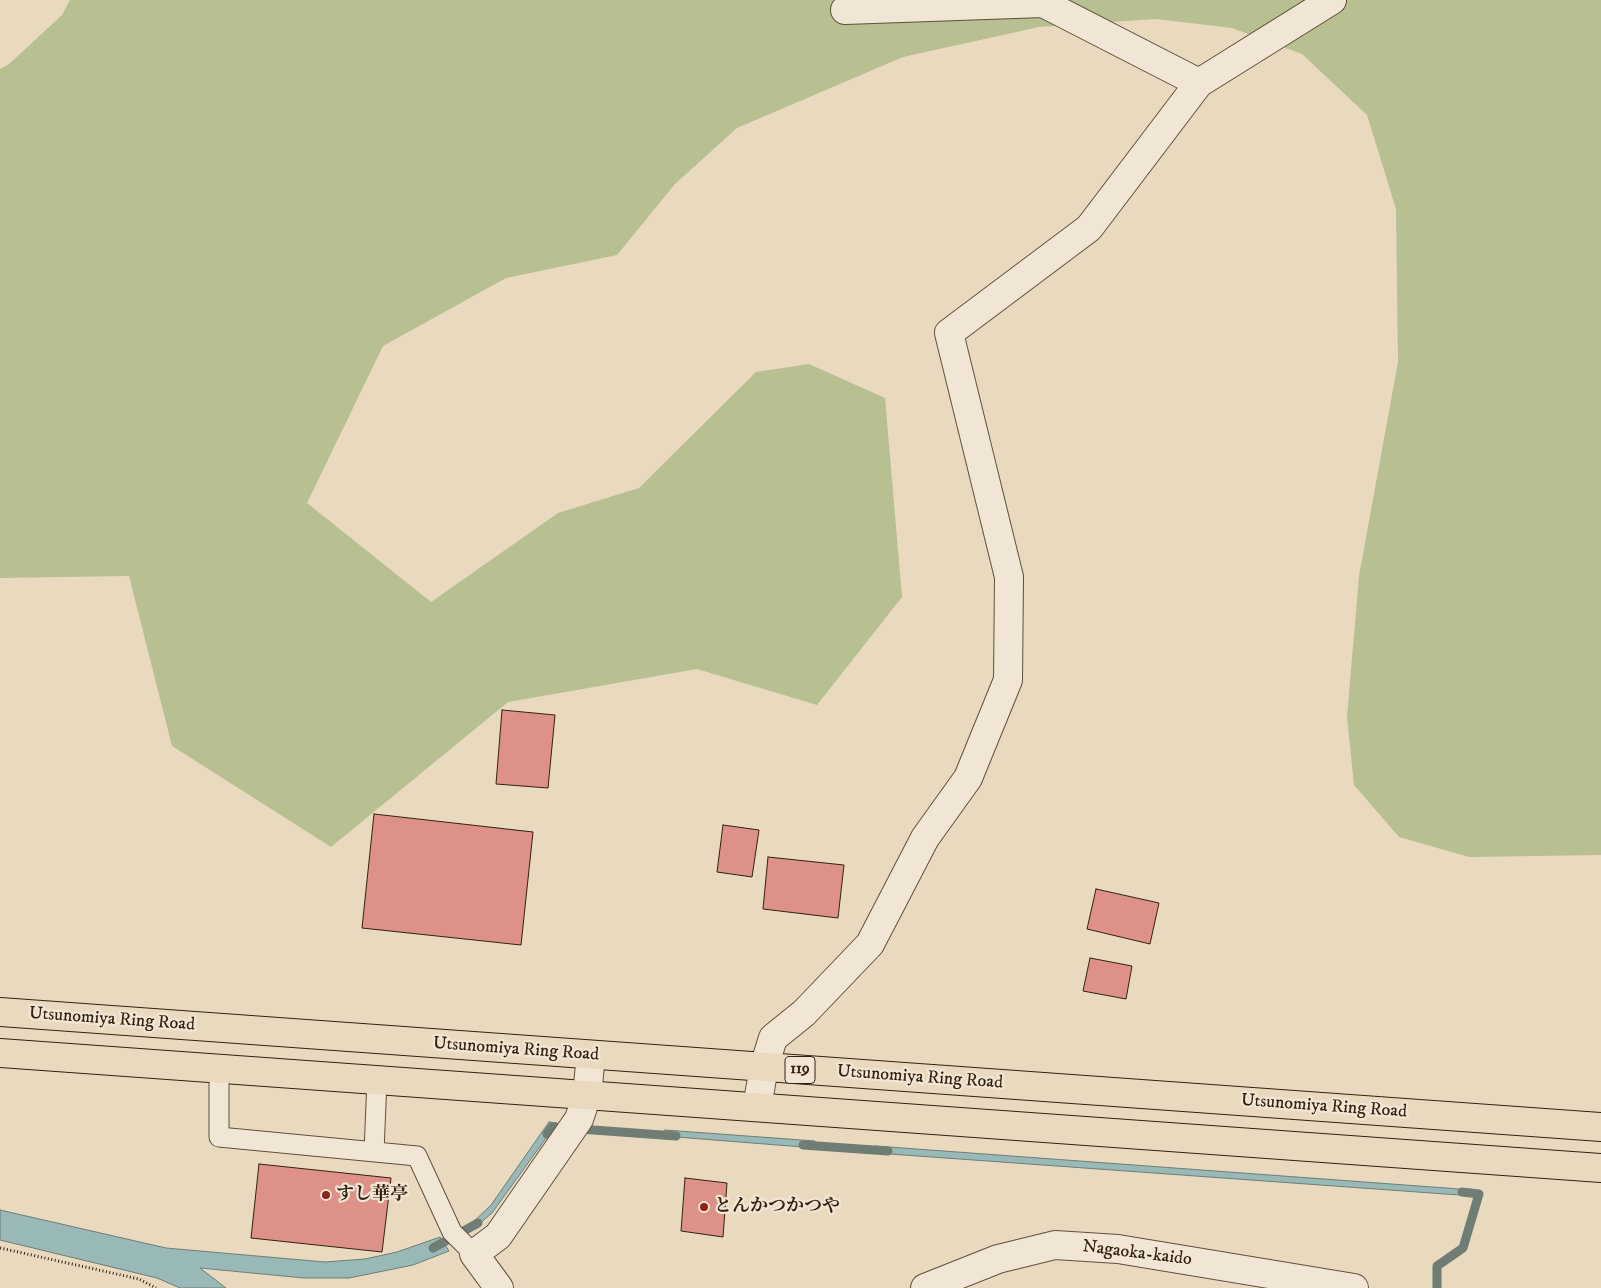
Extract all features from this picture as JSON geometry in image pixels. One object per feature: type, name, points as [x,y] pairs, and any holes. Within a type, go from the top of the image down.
[{"type":"highway","name":"Utsunomiya Ring Road","points":[[0,1012],[1601,1127]]},
{"type":"highway","name":"119","points":[[0,1053],[1601,1168]]},
{"type":"street","points":[[757,1108],[764,1067],[773,1038],[804,1013],[870,944],[925,838],[968,778],[1008,680],[1009,576],[950,333],[1089,228],[1199,83],[1332,0]]},
{"type":"street","points":[[845,10],[1043,3],[1199,83]]},
{"type":"street","points":[[499,1288],[474,1254],[498,1236],[579,1119],[587,1095],[591,1055]]},
{"type":"street","name":"Nagaoka-kaido","points":[[924,1288],[998,1258],[1055,1245],[1118,1249],[1354,1288]]},
{"type":"lane","points":[[219,1069],[219,1138],[418,1156],[452,1232],[474,1254]]},
{"type":"lane","points":[[374,1152],[377,1080]]},
{"type":"path","points":[[0,1248],[139,1280],[156,1288]]},
{"type":"green space","points":[[70,0],[1601,0],[1601,855],[1469,857],[1399,837],[1354,785],[1347,717],[1359,576],[1398,362],[1396,209],[1367,115],[1302,54],[1232,28],[1156,19],[1039,27],[903,57],[737,128],[675,184],[617,255],[506,278],[383,346],[307,503],[431,602],[558,513],[639,488],[756,372],[809,364],[885,398],[902,597],[817,705],[697,669],[508,702],[331,847],[172,746],[129,576],[0,578],[0,69],[8,65],[62,15]]},
{"type":"water","points":[[549,1122],[557,1123],[492,1213],[471,1231],[468,1227],[491,1205]]},
{"type":"water","points":[[665,1130],[815,1141],[815,1148],[664,1136]]},
{"type":"water","points":[[876,1146],[1473,1190],[1473,1196],[876,1153]]},
{"type":"water","points":[[0,1210],[166,1248],[325,1262],[365,1259],[397,1252],[440,1237],[449,1251],[413,1265],[349,1278],[304,1278],[200,1268],[226,1288],[180,1288],[157,1278],[0,1240]]},
{"type":"building","points":[[502,710],[555,715],[548,788],[496,784]]},
{"type":"building","points":[[374,814],[533,832],[521,945],[362,928]]},
{"type":"building","points":[[723,825],[759,830],[752,877],[717,872]]},
{"type":"building","points":[[768,857],[844,865],[838,918],[763,909]]},
{"type":"building","points":[[1096,889],[1159,903],[1150,944],[1087,929]]},
{"type":"building","points":[[1090,958],[1132,966],[1126,999],[1083,991]]},
{"type":"building","points":[[259,1164],[391,1178],[382,1252],[251,1238]]},
{"type":"building","name":"とんかつかつや","points":[[685,1178],[727,1183],[723,1237],[681,1231]]},
{"type":"waterway","points":[[547,1134],[552,1127],[676,1136]]},
{"type":"waterway","points":[[803,1145],[888,1151]]},
{"type":"waterway","points":[[1437,1288],[1437,1266],[1463,1248],[1479,1194],[1462,1192]]},
{"type":"waterway","points":[[433,1248],[478,1223]]},
{"type":"place","name":"すし華亭","points":[[326,1195]]},
{"type":"place","name":"とんかつかつや","points":[[704,1207]]}]
